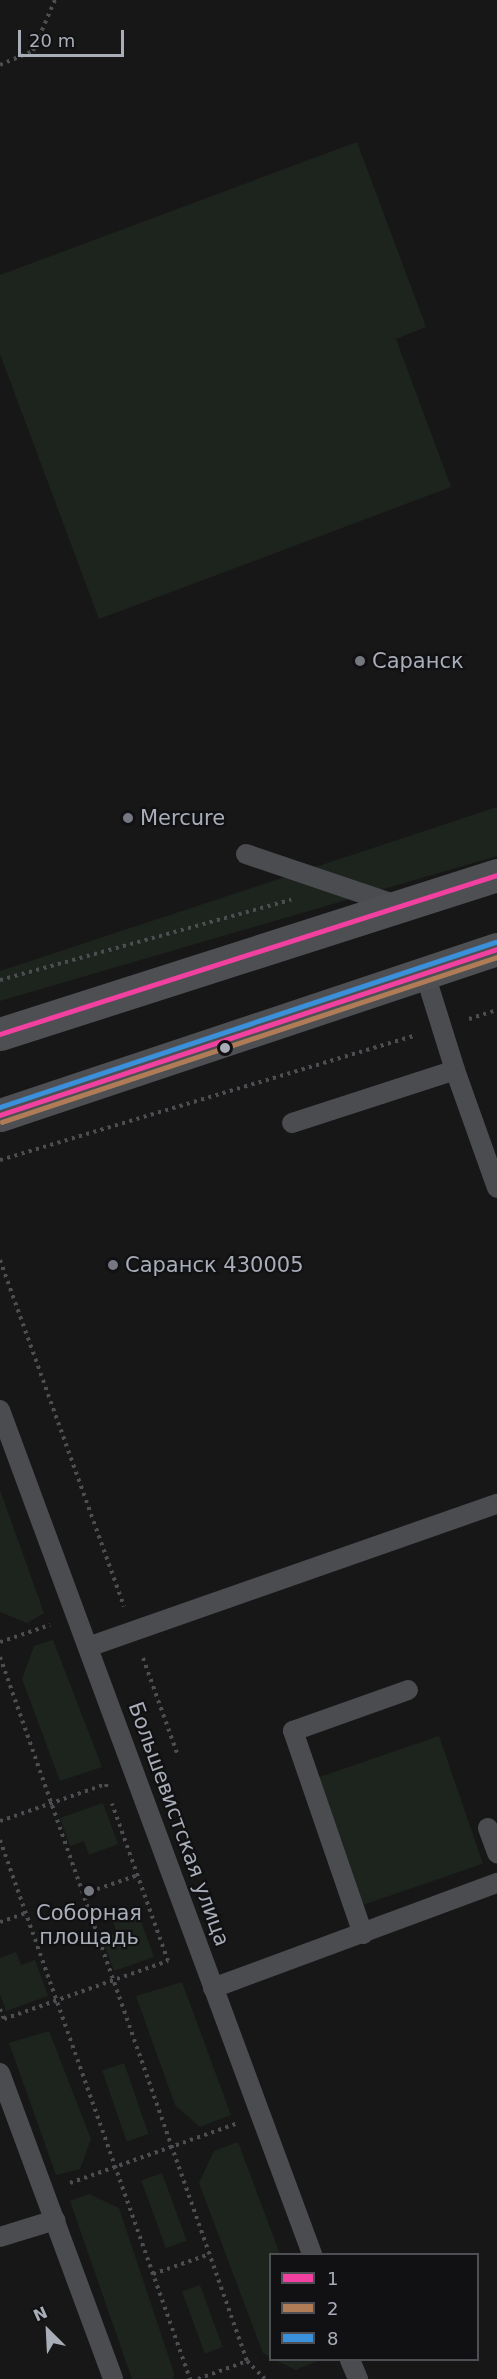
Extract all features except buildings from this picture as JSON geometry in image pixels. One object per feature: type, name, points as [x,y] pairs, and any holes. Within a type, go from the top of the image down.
[{"type":"main road","points":[[0,1034],[497,875]]},
{"type":"main road","points":[[0,1115],[497,949]]},
{"type":"lane","points":[[246,854],[399,906]]},
{"type":"lane","points":[[424,972],[455,1071],[497,1188]]},
{"type":"lane","points":[[292,1123],[455,1071]]},
{"type":"lane","name":"Большевистская улица","points":[[0,1410],[312,2253]]},
{"type":"lane","points":[[88,1647],[497,1504]]},
{"type":"lane","points":[[363,1934],[293,1731],[408,1690]]},
{"type":"lane","points":[[488,1828],[497,1853]]},
{"type":"lane","points":[[213,1988],[497,1883]]},
{"type":"lane","points":[[0,2073],[113,2379]]},
{"type":"lane","points":[[0,2237],[55,2220]]},
{"type":"lane","points":[[351,2361],[358,2379]]},
{"type":"path","points":[[0,65],[33,51],[55,0]]},
{"type":"path","points":[[0,980],[340,886]]},
{"type":"path","points":[[0,1161],[497,1010]]},
{"type":"path","points":[[0,1260],[177,1753]]},
{"type":"path","points":[[0,1642],[76,1616]]},
{"type":"path","points":[[0,1657],[248,2361],[265,2379]]},
{"type":"path","points":[[0,1821],[105,1784],[168,1961],[4,2019],[0,2009]]},
{"type":"path","points":[[0,1840],[190,2379]]},
{"type":"path","points":[[83,1894],[138,1875]]},
{"type":"path","points":[[0,1922],[26,1913]]},
{"type":"path","points":[[44,2192],[261,2116]]},
{"type":"path","points":[[153,2274],[210,2254]]},
{"type":"path","points":[[198,2379],[248,2361]]},
{"type":"shaded area","points":[[357,142],[426,327],[396,339],[451,487],[99,619],[0,354],[0,275]]},
{"type":"shaded area","points":[[497,807],[497,856],[0,1001],[0,971]]},
{"type":"shaded area","points":[[0,1490],[44,1613],[27,1623],[0,1612]]},
{"type":"shaded area","points":[[53,1640],[102,1767],[60,1781],[22,1679],[34,1646]]},
{"type":"shaded area","points":[[439,1736],[483,1864],[363,1905],[319,1777]]},
{"type":"shaded area","points":[[103,1803],[118,1844],[89,1855],[84,1841],[70,1846],[60,1818]]},
{"type":"shaded area","points":[[137,1910],[154,1957],[114,1971],[102,1938],[117,1933],[112,1919]]},
{"type":"shaded area","points":[[16,1952],[21,1965],[35,1960],[48,1996],[6,2011],[0,1994],[0,1958]]},
{"type":"shaded area","points":[[182,1982],[231,2115],[200,2127],[175,2105],[136,1996]]},
{"type":"shaded area","points":[[49,2031],[91,2139],[80,2169],[56,2175],[9,2043]]},
{"type":"shaded area","points":[[124,2063],[148,2134],[127,2141],[102,2070]]},
{"type":"shaded area","points":[[238,2142],[280,2253],[269,2253],[269,2356],[263,2353],[199,2183],[214,2151]]},
{"type":"shaded area","points":[[162,2173],[187,2241],[166,2248],[141,2181]]},
{"type":"shaded area","points":[[89,2194],[119,2208],[174,2373],[173,2379],[132,2379],[70,2201]]},
{"type":"shaded area","points":[[200,2285],[223,2347],[205,2354],[182,2291]]},
{"type":"shaded area","points":[[277,2361],[318,2361],[296,2370]]},
{"type":"transit line","name":"1","points":[[0,1034],[497,875]]},
{"type":"transit line","name":"8","points":[[0,1107],[495,942]]},
{"type":"transit line","name":"1","points":[[0,1115],[497,949]]},
{"type":"transit line","name":"2","points":[[2,1122],[497,957]]},
{"type":"place","name":"Саранск","points":[[360,661]]},
{"type":"place","name":"Mercure","points":[[128,818]]},
{"type":"place","name":"Саранск 430005","points":[[113,1265]]},
{"type":"place","name":"Соборная площадь","points":[[89,1891]]}]
